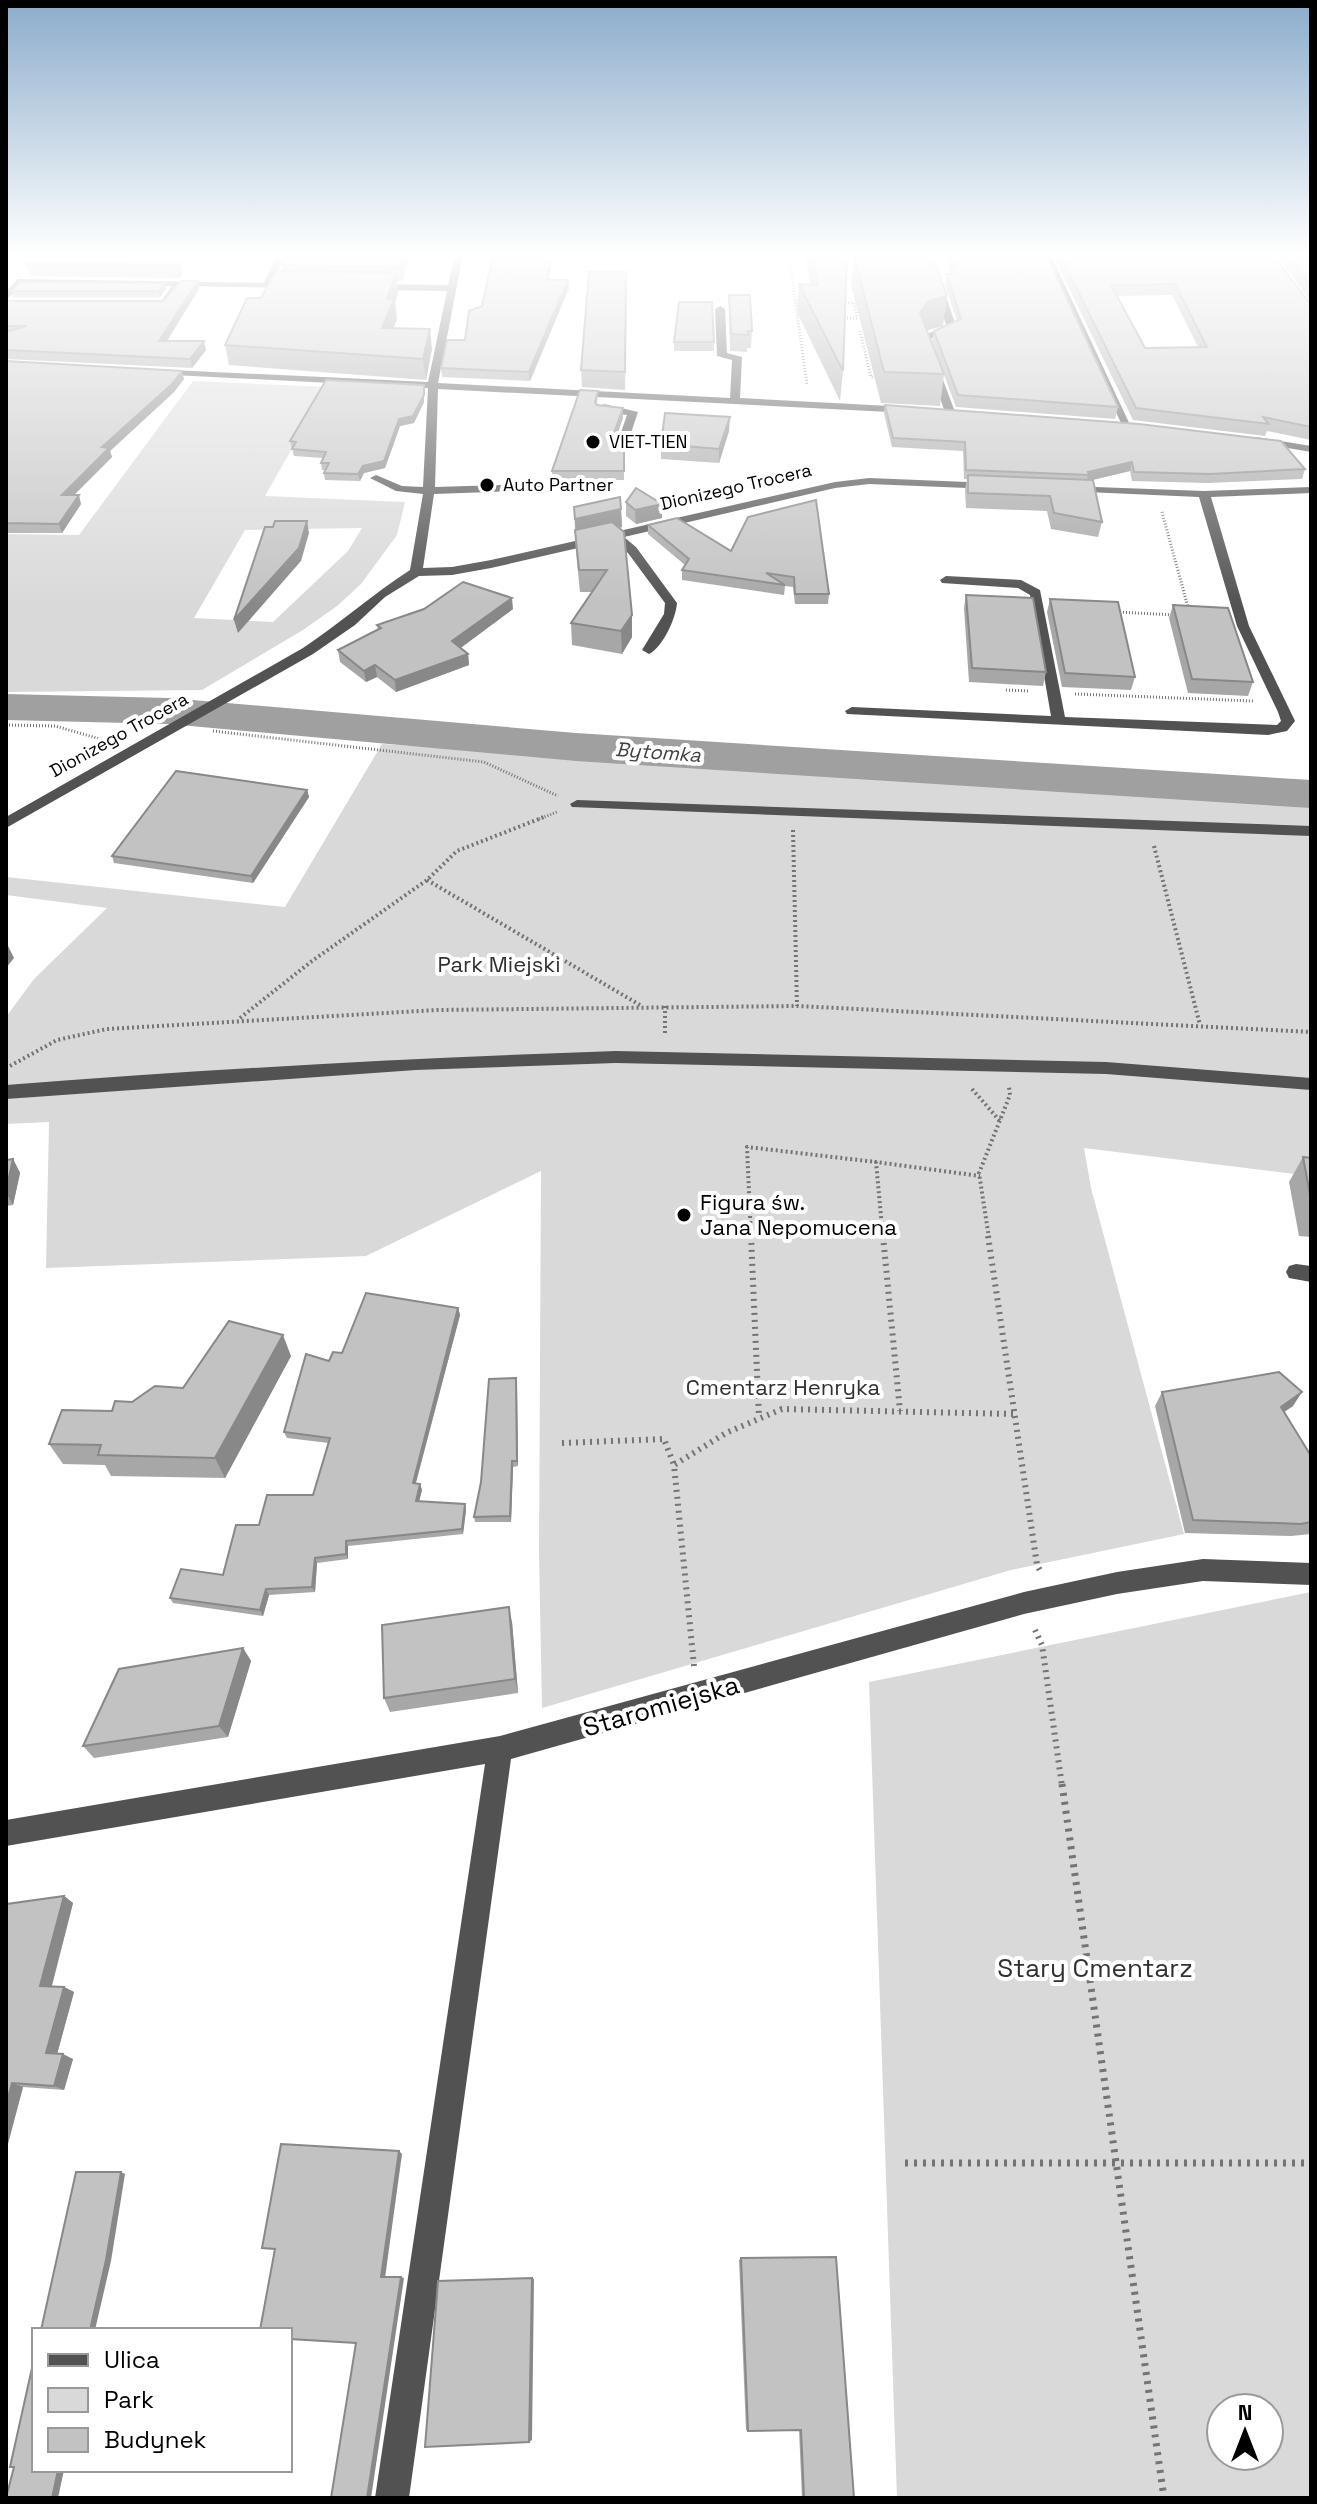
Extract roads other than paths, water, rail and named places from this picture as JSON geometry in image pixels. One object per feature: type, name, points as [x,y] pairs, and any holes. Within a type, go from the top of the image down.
[{"type":"street","points":[[173,372],[919,410]]},
{"type":"street","points":[[416,572],[430,491],[435,372]]},
{"type":"street","points":[[735,400],[736,372]]},
{"type":"street","points":[[935,372],[950,412]]},
{"type":"street","points":[[1106,372],[1133,425],[1112,424]]},
{"type":"street","points":[[609,394],[602,410],[633,412],[619,455]]},
{"type":"street","points":[[934,411],[964,413]]},
{"type":"street","points":[[1246,438],[1311,449]]},
{"type":"street","points":[[465,472],[466,491]]},
{"type":"street","points":[[376,478],[400,489],[430,491],[606,485]]},
{"type":"street","name":"Dionizego Trocera","points":[[6,823],[318,644],[350,622],[381,594],[416,572],[462,569],[835,485],[882,481],[1000,486]]},
{"type":"street","points":[[1061,489],[1204,494],[1311,490]]},
{"type":"street","points":[[852,711],[1268,731],[1282,728],[1288,721],[1240,618],[1204,494]]},
{"type":"street","points":[[615,535],[632,550],[671,603],[670,614],[649,650]]},
{"type":"street","points":[[946,580],[1021,584],[1036,593],[1059,721]]},
{"type":"street","points":[[577,804],[1311,831]]},
{"type":"street","points":[[6,1092],[416,1064],[616,1057],[1106,1068],[1311,1084]]},
{"type":"street","name":"Staromiejska","points":[[6,1833],[500,1749],[1053,1596],[1203,1570],[1311,1574]]},
{"type":"street","points":[[392,2498],[500,1749]]},
{"type":"waterway","name":"Bytomka","points":[[6,707],[169,711],[576,747],[1311,794]]},
{"type":"place","name":"VIET-TIEN","points":[[593,442]]},
{"type":"place","name":"Auto Partner","points":[[487,485]]},
{"type":"place","name":"Figura św. Jana Nepomucena","points":[[684,1215]]},
{"type":"park label","name":"Park Miejski","points":[[499,964]]},
{"type":"park label","name":"Cmentarz Henryka","points":[[783,1387]]},
{"type":"park label","name":"Stary Cmentarz","points":[[1095,1968]]}]
